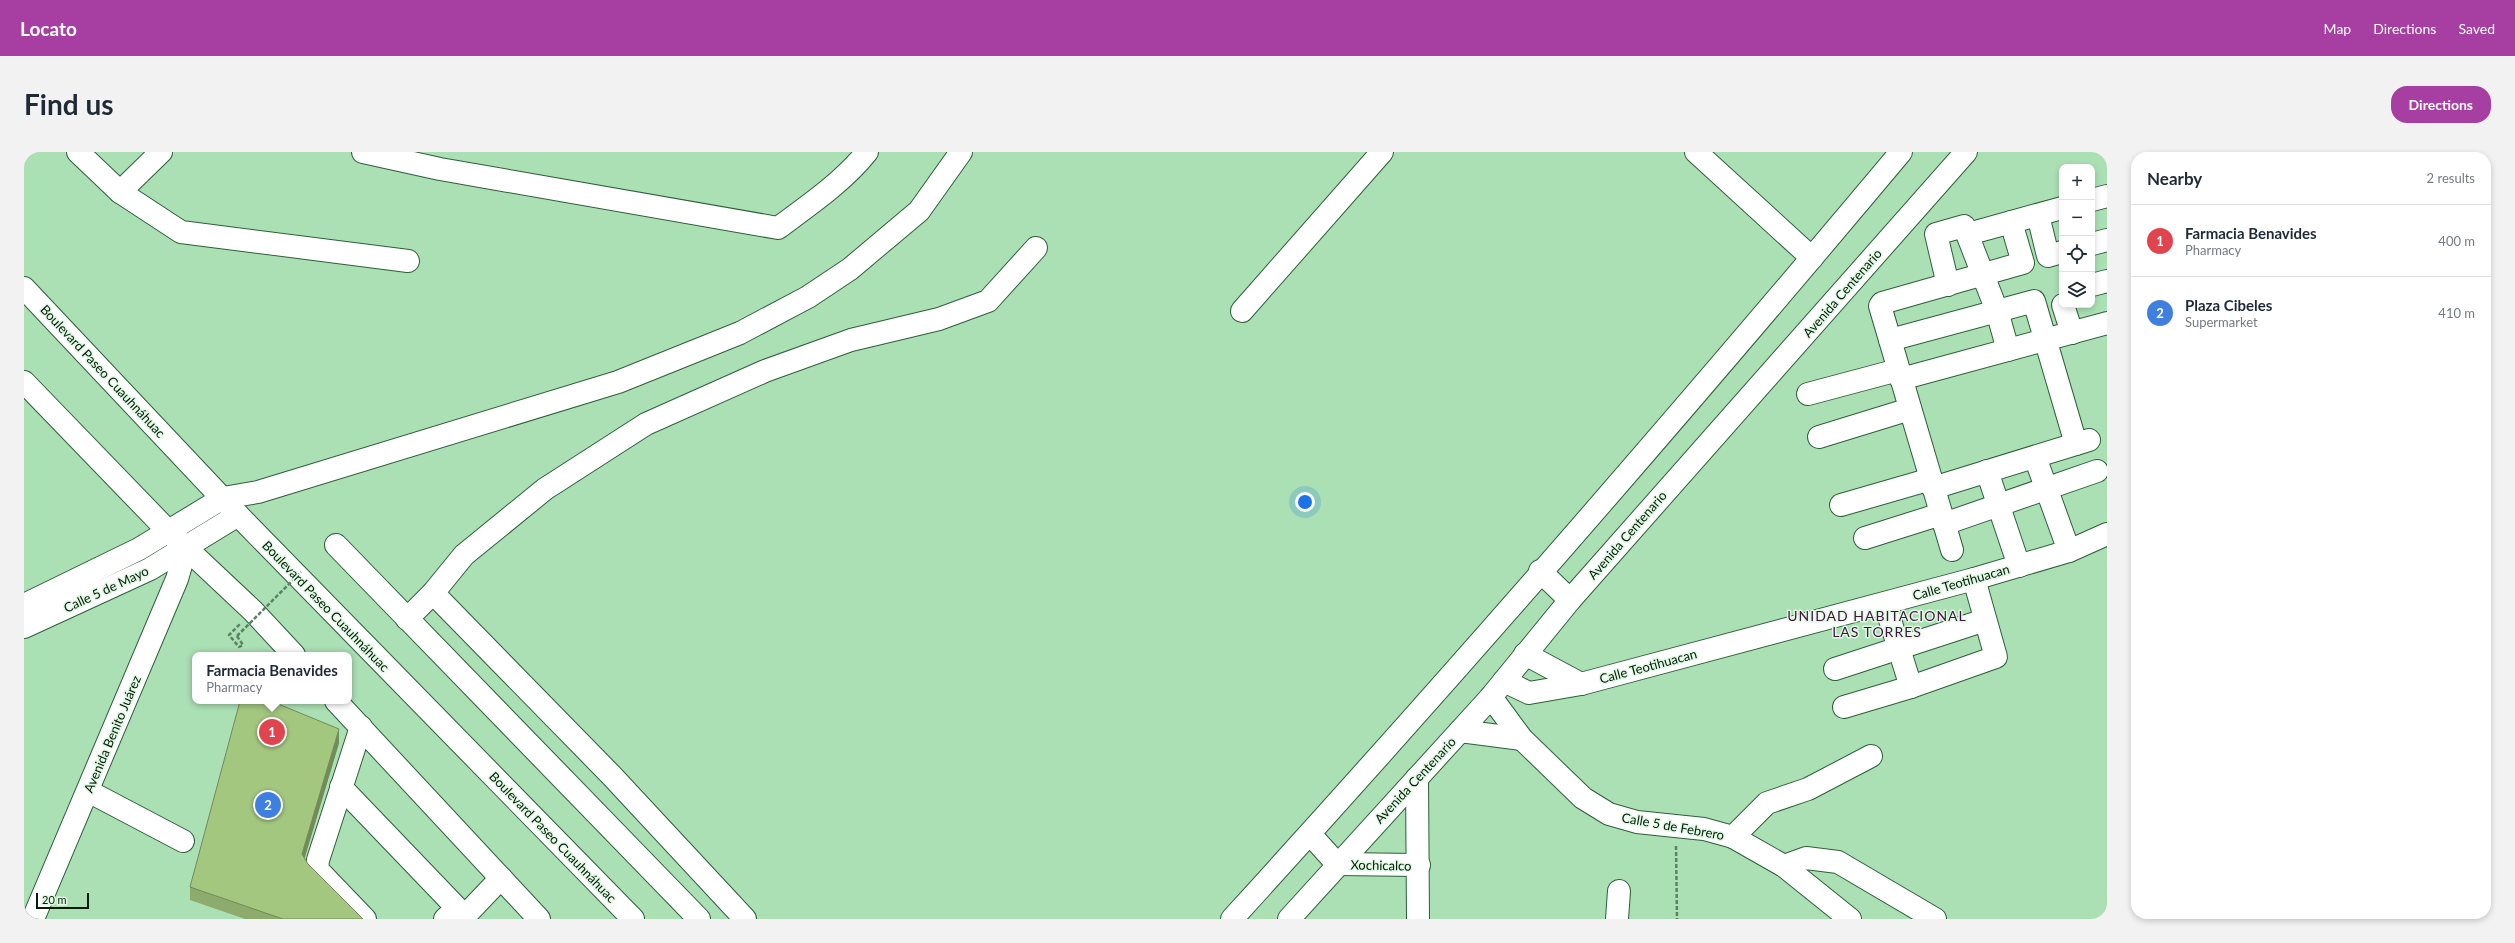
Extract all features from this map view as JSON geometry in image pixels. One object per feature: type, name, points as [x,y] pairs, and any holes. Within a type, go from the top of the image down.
[{"type":"street","points":[[78,152],[120,192],[181,232],[408,261]]},
{"type":"street","points":[[120,192],[161,152]]},
{"type":"street","points":[[363,152],[440,168],[778,228],[844,176],[867,152]]},
{"type":"street","points":[[24,605],[170,532],[223,498],[258,492],[618,382],[740,333],[808,297],[850,269],[919,211],[961,152]]},
{"type":"street","points":[[1242,310],[1382,152]]},
{"type":"street","points":[[1696,152],[1812,258]]},
{"type":"street","points":[[1232,919],[1310,834],[1540,572],[1812,258],[1901,152]]},
{"type":"street","name":"Avenida Centenario","points":[[1288,919],[1460,731],[1497,689],[1570,600],[1966,152]]},
{"type":"street","points":[[2095,199],[2107,196]]},
{"type":"street","points":[[1968,234],[2059,209]]},
{"type":"street","points":[[2038,215],[2048,256],[2059,253]]},
{"type":"street","points":[[1952,550],[1900,375],[1881,304],[2023,263],[2011,222]]},
{"type":"street","points":[[1948,285],[1936,233],[1964,226],[1996,311],[2008,350]]},
{"type":"street","points":[[2095,243],[2107,240]]},
{"type":"street","points":[[407,619],[433,593],[464,555],[539,494],[646,424],[765,371],[851,340],[939,319],[988,301],[1036,248]]},
{"type":"street","points":[[2095,284],[2107,281]]},
{"type":"street","name":"Boulevard Paseo Cuauhnáhuac","points":[[24,288],[238,515],[633,919]]},
{"type":"street","points":[[1841,505],[1986,471],[2083,442],[2046,340],[2034,301],[1890,340]]},
{"type":"street","points":[[2064,308],[2072,333]]},
{"type":"street","points":[[1808,394],[1900,375],[2008,350],[2107,323]]},
{"type":"street","points":[[24,382],[170,532],[253,611],[291,652]]},
{"type":"street","points":[[1819,437],[1910,409]]},
{"type":"street","points":[[2035,457],[2068,550]]},
{"type":"street","points":[[1865,538],[1998,505],[2097,470]]},
{"type":"street","points":[[1986,471],[2020,566]]},
{"type":"street","name":"Calle 5 de Mayo","points":[[24,627],[150,569],[238,515],[258,492]]},
{"type":"street","name":"Calle Teotihuacan","points":[[1497,689],[1528,693],[1581,684],[1885,604],[2020,566],[2068,550],[2107,534]]},
{"type":"street","points":[[336,545],[698,918],[721,893]]},
{"type":"street","name":"Avenida Benito Juárez","points":[[39,917],[88,791],[177,579],[186,548]]},
{"type":"street","points":[[1540,572],[1570,600]]},
{"type":"street","points":[[1844,707],[1911,687],[1996,657],[1974,579]]},
{"type":"street","points":[[433,593],[612,776],[745,919]]},
{"type":"street","points":[[1885,604],[1897,647],[1911,687]]},
{"type":"street","points":[[1835,669],[1897,647],[1985,620]]},
{"type":"street","name":"Calle Teotihuacan","points":[[1526,654],[1581,684]]},
{"type":"street","name":"Calle 5 de Febrero","points":[[1497,689],[1522,739],[1583,798],[1609,814],[1636,822],[1704,829],[1733,836],[1784,866],[1850,919]]},
{"type":"street","points":[[339,704],[538,919]]},
{"type":"street","points":[[361,727],[318,860],[317,869],[365,919]]},
{"type":"street","points":[[1460,731],[1522,739]]},
{"type":"street","points":[[1733,836],[1767,803],[1808,789],[1871,756]]},
{"type":"street","points":[[1417,778],[1419,865],[1418,919]]},
{"type":"street","points":[[341,787],[457,908],[445,919]]},
{"type":"street","points":[[88,791],[182,842]]},
{"type":"street","name":"Xochicalco","points":[[1310,834],[1337,864],[1419,865]]},
{"type":"street","points":[[1784,866],[1806,858],[1838,862],[1935,919]]},
{"type":"street","points":[[462,919],[501,878]]},
{"type":"street","points":[[1618,919],[1619,891]]},
{"type":"path","points":[[229,635],[239,647],[243,644],[237,636],[301,572]]},
{"type":"path","points":[[1676,826],[1677,919]]},
{"type":"building","points":[[239,704],[278,704],[339,729],[302,854],[308,864],[363,919],[283,919],[190,887]]},
{"type":"place","name":"Farmacia Benavides","points":[[272,732]]},
{"type":"place","name":"Plaza Cibeles","points":[[268,805]]},
{"type":"district","name":"UNIDAD HABITACIONAL LAS TORRES","points":[[1877,624]]}]
